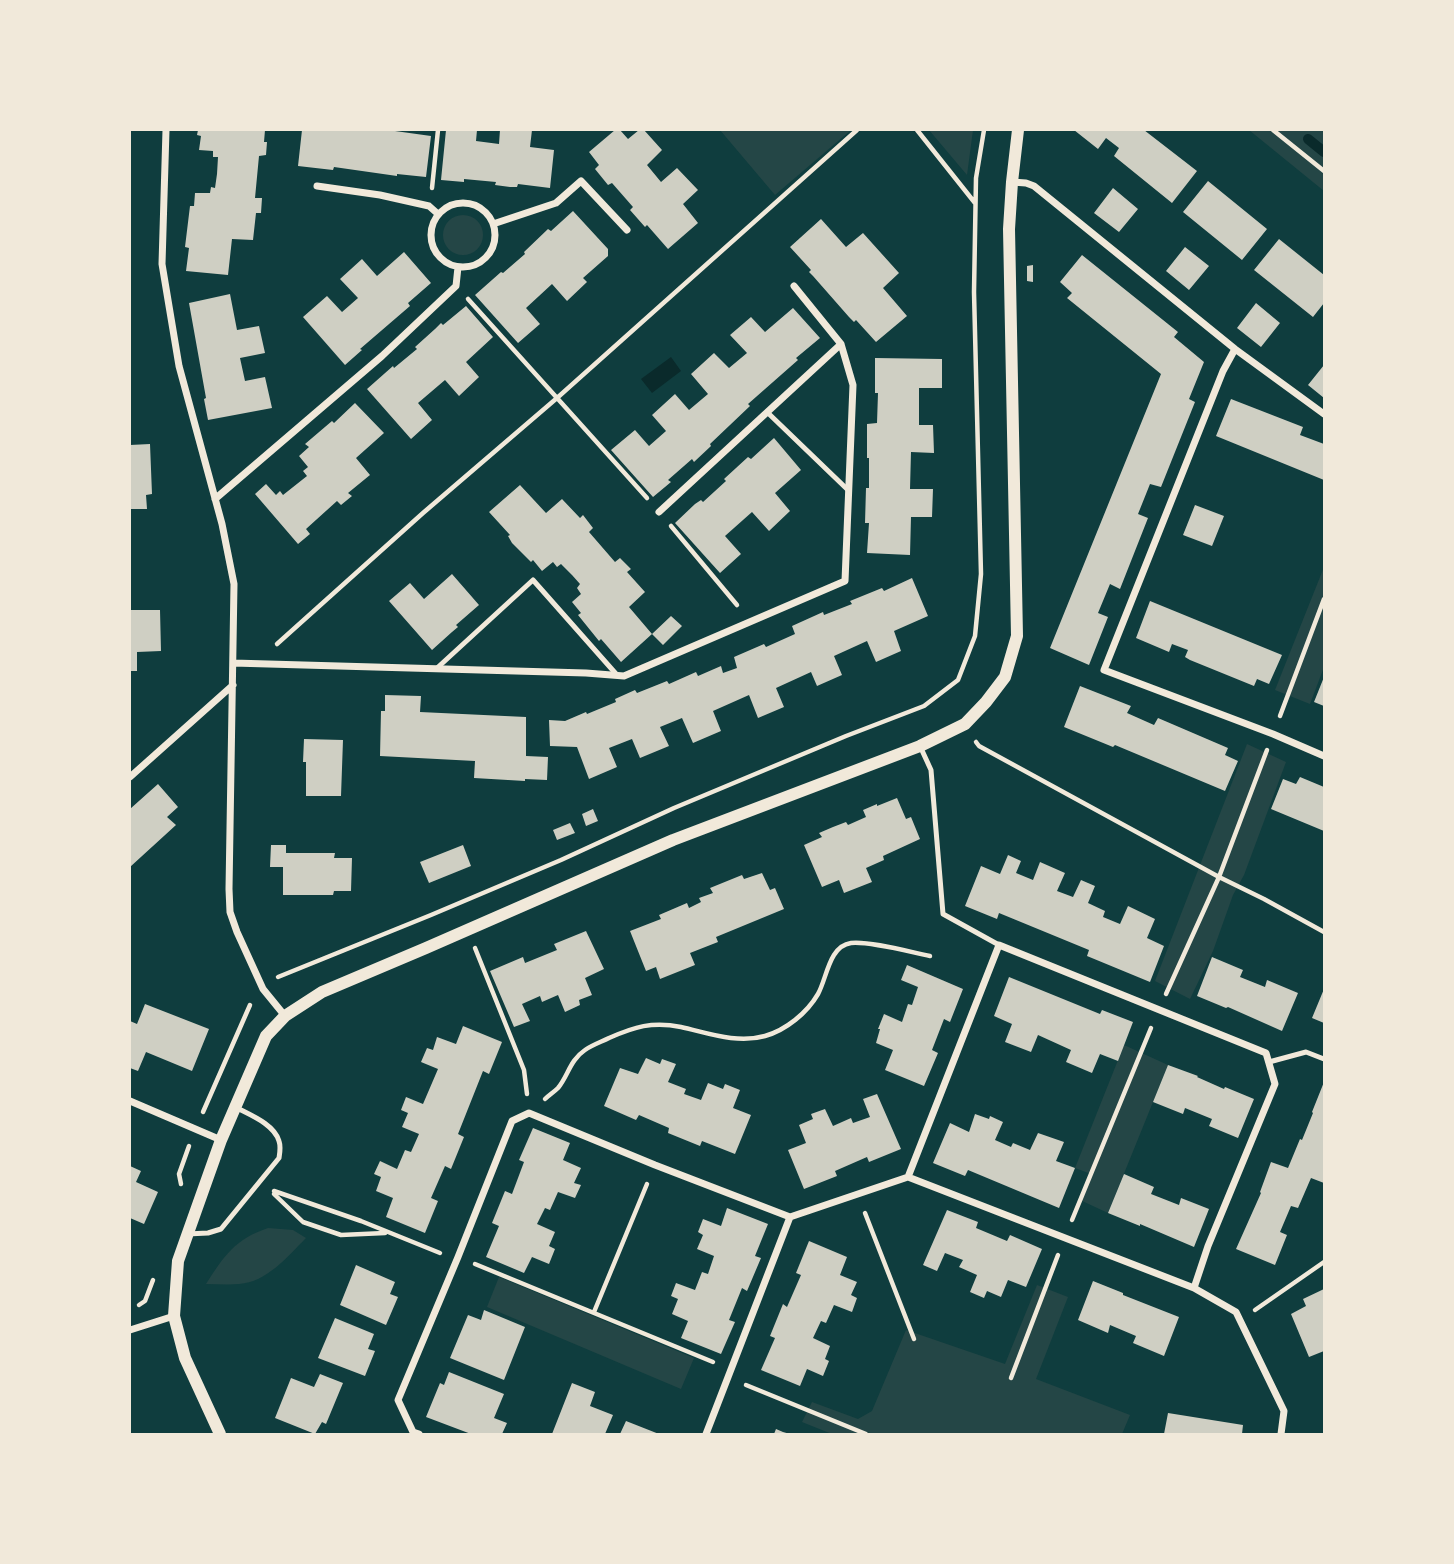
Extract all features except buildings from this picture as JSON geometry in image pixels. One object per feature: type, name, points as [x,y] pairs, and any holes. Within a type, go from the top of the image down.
[{"type":"street","points":[[166,130],[162,264],[179,366],[222,524],[234,584],[230,912],[263,989],[285,1016]]},
{"type":"street","points":[[220,1434],[185,1358],[174,1316],[178,1261],[221,1140],[266,1036],[285,1016],[322,992],[673,840],[920,746],[965,724],[1005,677],[1017,636],[1009,229],[1018,130]]},
{"type":"street","points":[[493,224],[556,203],[581,181],[627,230]]},
{"type":"street","points":[[1012,182],[1034,186],[1235,349],[1325,414]]},
{"type":"street","points":[[317,186],[380,195],[429,206],[438,214]]},
{"type":"street","points":[[457,203],[479,207],[493,224],[495,234],[488,255],[480,262],[458,267],[441,258],[431,242],[433,222],[438,214],[457,203]]},
{"type":"street","points":[[215,499],[382,356],[456,286],[458,267]]},
{"type":"street","points":[[233,663],[624,676],[845,581],[853,385],[841,344],[794,286]]},
{"type":"street","points":[[659,512],[841,344]]},
{"type":"street","points":[[1235,349],[1223,371],[1104,670],[1325,755]]},
{"type":"street","points":[[130,777],[233,685]]},
{"type":"street","points":[[908,1177],[999,945],[1266,1053],[1275,1084],[1208,1246],[1194,1288]]},
{"type":"street","points":[[130,1101],[221,1140]]},
{"type":"street","points":[[419,1434],[413,1432],[398,1400],[512,1121],[528,1113],[790,1217],[908,1177],[1194,1288],[1236,1312],[1284,1411],[1281,1434]]},
{"type":"street","points":[[706,1434],[790,1217]]},
{"type":"street","points":[[130,1330],[174,1316]]},
{"type":"lane","points":[[767,412],[849,491]]},
{"type":"lane","points":[[436,669],[533,580],[617,676]]},
{"type":"lane","points":[[920,746],[931,770],[943,914],[999,945]]},
{"type":"lane","points":[[1269,1062],[1307,1052],[1325,1059]]},
{"type":"lane","points":[[187,1234],[208,1233],[221,1228],[279,1158],[280,1144],[275,1132],[235,1107]]},
{"type":"path","points":[[429,206],[438,130]]},
{"type":"path","points":[[255,664],[857,130]]},
{"type":"path","points":[[917,130],[975,202]]},
{"type":"path","points":[[280,976],[561,860],[846,736],[924,706],[958,680],[975,636],[981,574],[975,202],[984,130]]},
{"type":"path","points":[[1273,130],[1325,171]]},
{"type":"path","points":[[456,286],[659,512],[751,622]]},
{"type":"path","points":[[1011,1378],[1158,1010],[1219,877],[1325,599]]},
{"type":"path","points":[[965,724],[979,746],[1325,932]]},
{"type":"path","points":[[468,930],[524,1070],[528,1113]]},
{"type":"path","points":[[528,1113],[558,1088],[575,1057],[587,1048],[632,1028],[649,1024],[678,1026],[720,1037],[739,1038],[764,1036],[784,1027],[804,1013],[817,995],[839,947],[850,943],[868,944],[930,956]]},
{"type":"path","points":[[210,1096],[251,1001]]},
{"type":"path","points":[[594,1312],[655,1165]]},
{"type":"path","points":[[389,1233],[341,1235],[303,1222],[271,1190],[361,1221],[594,1312],[866,1434]]},
{"type":"path","points":[[858,1194],[914,1339]]},
{"type":"path","points":[[1240,1320],[1325,1262]]},
{"type":"shaded area","points":[[720,130],[851,130],[775,195]]},
{"type":"shaded area","points":[[929,130],[973,130],[967,175]]},
{"type":"shaded area","points":[[1249,130],[1324,130],[1324,191]]},
{"type":"shaded area","points":[[463,215],[477,221],[483,235],[477,249],[463,255],[449,249],[443,235],[449,221]]},
{"type":"shaded area","points":[[671,357],[681,371],[652,393],[641,379]]},
{"type":"shaded area","points":[[1324,567],[1324,667],[1310,704],[1275,690]]},
{"type":"shaded area","points":[[1247,744],[1286,762],[1244,875],[1190,999],[1155,981]]},
{"type":"shaded area","points":[[1124,1045],[1168,1065],[1108,1213],[1080,1200],[1091,1174],[1075,1168]]},
{"type":"shaded area","points":[[268,1228],[293,1230],[306,1238],[276,1267],[259,1279],[239,1284],[206,1284],[231,1250],[247,1237]]},
{"type":"shaded area","points":[[499,1277],[694,1358],[681,1389],[487,1307]]},
{"type":"shaded area","points":[[1037,1285],[1068,1297],[1036,1379],[1130,1415],[1122,1434],[832,1434],[802,1422],[812,1402],[858,1419],[872,1411],[906,1330],[1005,1364]]},
{"type":"waterway","points":[[1308,139],[1324,152]]}]
